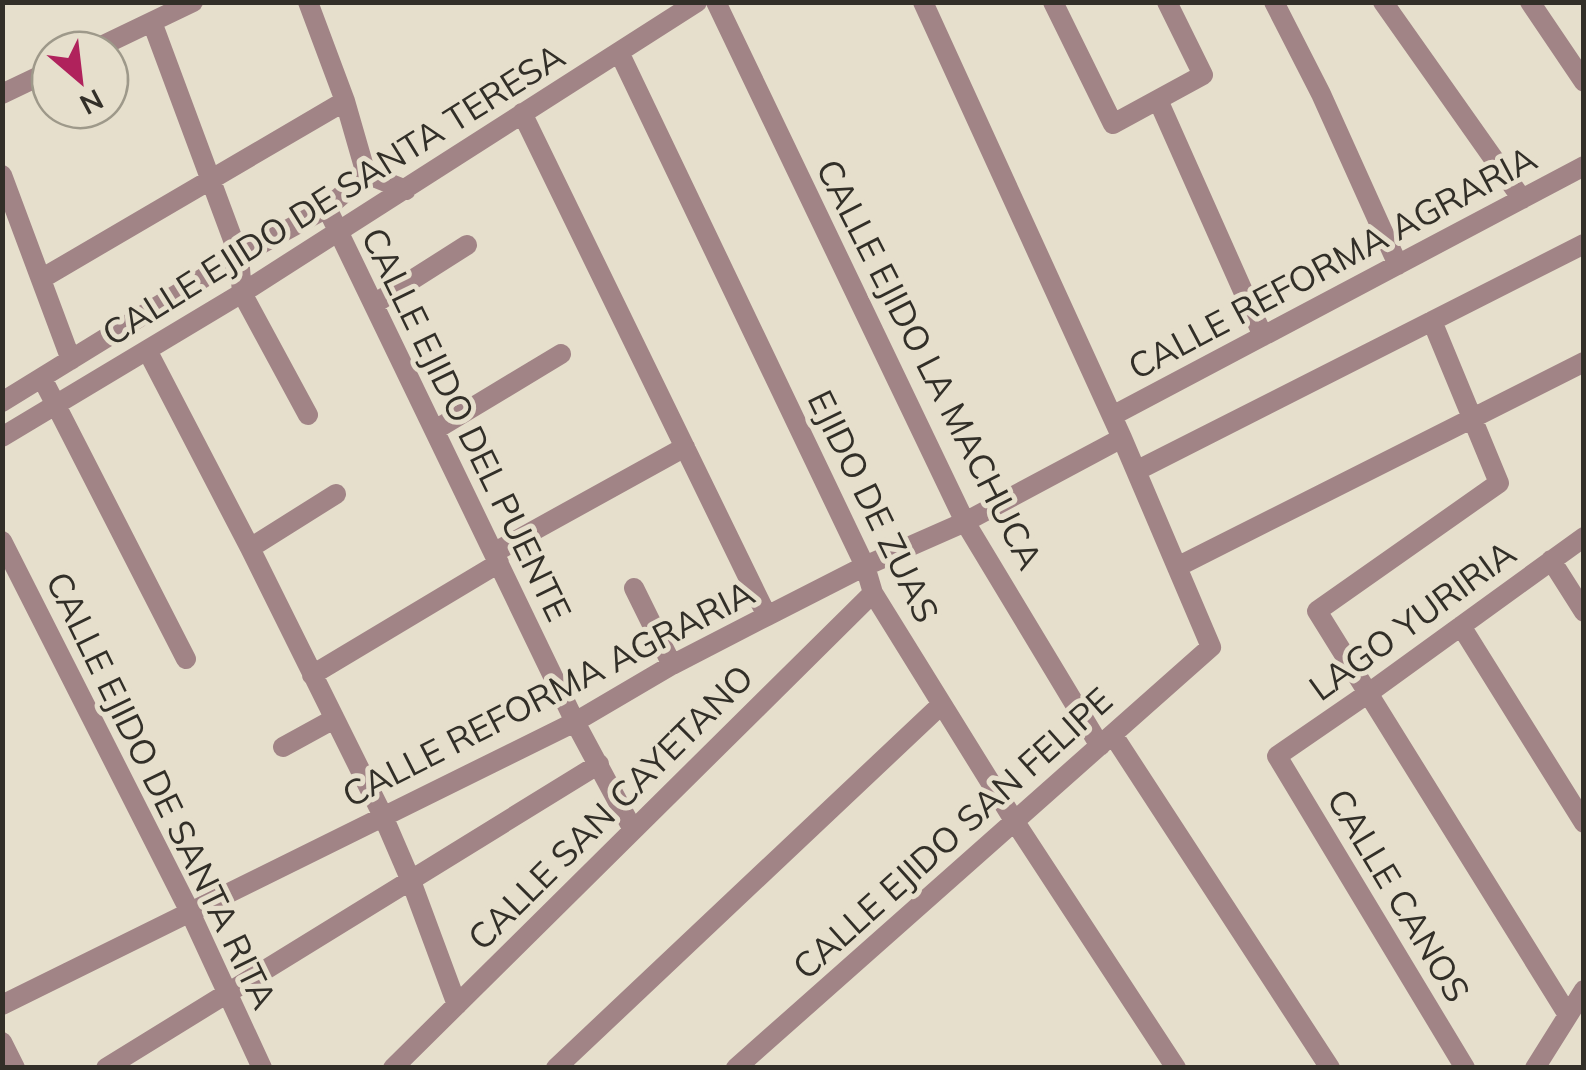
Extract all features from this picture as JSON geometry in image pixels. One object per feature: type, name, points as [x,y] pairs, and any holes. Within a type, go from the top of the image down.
[{"type":"street","points":[[130,32],[193,2]]},
{"type":"street","points":[[308,2],[345,101],[366,174],[406,190]]},
{"type":"street","name":"CALLE EJIDO DE SANTA TERESA","points":[[2,437],[242,293],[697,2]]},
{"type":"street","name":"CALLE EJIDO LA MACHUCA","points":[[716,2],[965,522],[1106,741],[1330,1068]]},
{"type":"street","points":[[923,2],[1177,567],[1584,362]]},
{"type":"street","points":[[1054,2],[1113,124],[1203,75],[1167,2]]},
{"type":"street","points":[[1274,2],[1398,265]]},
{"type":"street","points":[[1384,2],[1522,199]]},
{"type":"street","points":[[1530,2],[1584,82]]},
{"type":"street","points":[[152,22],[239,256],[242,293],[308,415]]},
{"type":"street","name":"EJIDO DE ZUAS","points":[[618,52],[866,566],[873,593],[1176,1068]]},
{"type":"street","points":[[2,94],[30,81]]},
{"type":"street","points":[[1158,100],[1263,336]]},
{"type":"street","points":[[41,279],[345,101]]},
{"type":"street","points":[[522,114],[767,616]]},
{"type":"street","name":"CALLE REFORMA AGRARIA","points":[[1112,416],[1584,166]]},
{"type":"street","name":"CALLE EJIDO DE SANTA TERESA","points":[[2,402],[239,256],[327,208],[366,174]]},
{"type":"street","points":[[2,175],[70,360]]},
{"type":"street","name":"CALLE EJIDO DEL PUENTE","points":[[327,208],[575,722],[632,828]]},
{"type":"street","points":[[1136,472],[1584,244]]},
{"type":"street","points":[[374,304],[467,245]]},
{"type":"street","points":[[1432,320],[1498,483],[1317,610],[1568,1014]]},
{"type":"street","points":[[147,350],[382,816],[457,1005]]},
{"type":"street","points":[[435,430],[562,354]]},
{"type":"street","points":[[42,378],[186,659]]},
{"type":"street","name":"CALLE REFORMA AGRARIA","points":[[2,1005],[575,722],[672,665],[866,566],[965,522],[1122,438]]},
{"type":"street","points":[[312,675],[497,558],[685,447]]},
{"type":"street","points":[[250,548],[336,494]]},
{"type":"street","name":"LAGO YURIRIA","points":[[1277,756],[1584,536]]},
{"type":"street","name":"CALLE EJIDO DE SANTA RITA","points":[[2,541],[189,910],[262,1068]]},
{"type":"street","points":[[1551,560],[1584,612]]},
{"type":"street","name":"CALLE EJIDO SAN FELIPE","points":[[736,1068],[1211,647],[1177,567]]},
{"type":"street","points":[[634,588],[672,665]]},
{"type":"street","name":"CALLE SAN CAYETANO","points":[[393,1068],[873,593]]},
{"type":"street","points":[[1460,626],[1576,790],[1584,822]]},
{"type":"street","points":[[556,1068],[942,704]]},
{"type":"street","points":[[282,746],[334,719]]},
{"type":"street","name":"CALLE CANOS","points":[[1277,756],[1465,1068]]},
{"type":"street","points":[[106,1068],[598,764]]},
{"type":"street","points":[[1535,1068],[1584,990]]},
{"type":"street","points":[[2,1042],[16,1068]]}]
